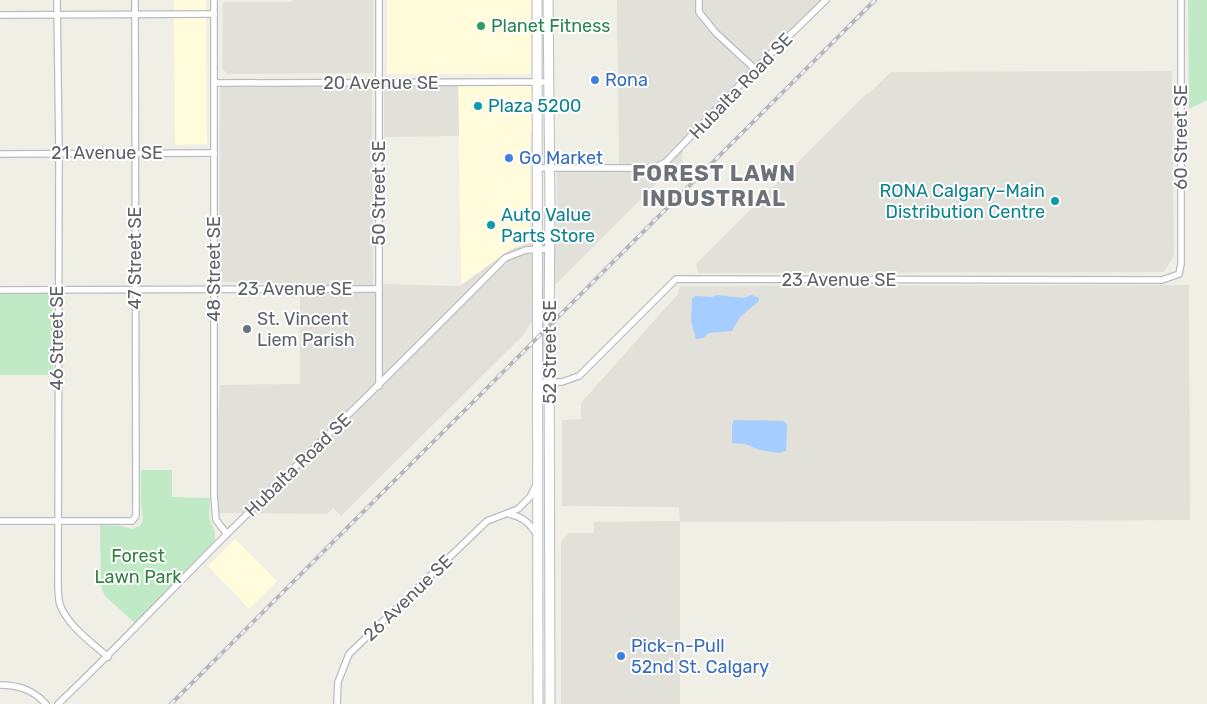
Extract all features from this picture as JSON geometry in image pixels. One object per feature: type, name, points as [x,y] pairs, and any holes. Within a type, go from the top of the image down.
[{"type":"main road","name":"52 Street SE","points":[[537,0],[538,704]]},
{"type":"main road","name":"52 Street SE","points":[[548,0],[550,168],[550,704]]},
{"type":"street","name":"46 Street SE","points":[[57,0],[59,154],[57,289],[58,582],[60,604],[66,617],[80,633],[108,656]]},
{"type":"street","name":"47 Street SE","points":[[57,521],[132,521],[136,516],[134,0]]},
{"type":"street","name":"48 Street SE","points":[[214,0],[214,510],[216,520],[227,534]]},
{"type":"street","name":"50 Street SE","points":[[378,0],[379,386]]},
{"type":"street","points":[[699,0],[699,12],[716,33],[755,69]]},
{"type":"street","name":"Hubalta Road SE","points":[[550,168],[654,168],[666,162],[755,69],[826,0]]},
{"type":"street","name":"60 Street SE","points":[[1179,274],[1181,264],[1180,0]]},
{"type":"street","points":[[0,15],[214,14]]},
{"type":"street","name":"20 Avenue SE","points":[[214,83],[548,82]]},
{"type":"street","name":"21 Avenue SE","points":[[0,154],[214,153]]},
{"type":"street","points":[[538,168],[550,168]]},
{"type":"street","name":"Hubalta Road SE","points":[[58,704],[108,656],[227,534],[379,386],[505,258],[526,250],[550,249]]},
{"type":"street","name":"23 Avenue SE","points":[[538,382],[562,382],[579,376],[676,279],[1162,280],[1179,274]]},
{"type":"street","name":"23 Avenue SE","points":[[0,290],[379,289]]},
{"type":"street","name":"26 Avenue SE","points":[[338,704],[338,682],[349,654],[487,521],[518,510],[530,498],[538,481]]},
{"type":"street","points":[[509,514],[523,518],[530,524],[538,537]]},
{"type":"street","points":[[0,522],[57,521]]},
{"type":"street","points":[[0,685],[14,685],[37,694],[46,704]]},
{"type":"shaded area","points":[[174,0],[206,0],[207,144],[175,145]]},
{"type":"shaded area","points":[[293,0],[373,0],[373,73],[227,74],[222,68],[223,2],[292,2]]},
{"type":"shaded area","points":[[387,0],[531,0],[531,74],[387,74]]},
{"type":"shaded area","points":[[617,0],[826,0],[683,145],[682,171],[663,177],[555,285],[524,334],[341,516],[333,508],[327,514],[218,513],[214,495],[220,385],[300,384],[300,283],[219,282],[220,87],[372,86],[373,284],[460,286],[510,250],[528,243],[556,243],[557,170],[619,168]]},
{"type":"shaded area","points":[[1172,71],[1174,256],[1164,272],[698,273],[696,264],[868,92],[868,94],[891,72]]},
{"type":"shaded area","points":[[458,83],[531,83],[533,95],[533,134],[530,135],[530,233],[528,243],[510,250],[462,284],[461,281]]},
{"type":"shaded area","points":[[458,83],[459,136],[384,137],[384,86]]},
{"type":"shaded area","points":[[1189,285],[1190,520],[680,522],[680,704],[561,704],[561,542],[569,533],[594,533],[594,522],[680,521],[679,507],[562,506],[562,420],[581,419],[581,403],[678,294],[681,286]]},
{"type":"shaded area","points":[[235,539],[277,581],[249,609],[208,566]]},
{"type":"green space","points":[[1188,0],[1207,0],[1207,100],[1189,109]]},
{"type":"green space","points":[[0,293],[48,293],[53,297],[53,375],[0,375]]},
{"type":"green space","name":"Forest Lawn Park","points":[[141,470],[172,470],[172,497],[210,498],[209,518],[215,532],[215,541],[135,623],[105,596],[101,587],[100,525],[122,526],[132,529],[141,525],[143,518],[141,507]]},
{"type":"water","points":[[717,295],[743,298],[752,295],[759,298],[759,301],[740,317],[732,331],[709,333],[703,338],[696,339],[691,321],[692,299],[695,296],[712,297]]},
{"type":"water","points":[[734,420],[783,421],[787,424],[786,451],[778,453],[760,450],[745,444],[732,443]]},
{"type":"railway","points":[[171,704],[875,0]]},
{"type":"place","name":"Planet Fitness","points":[[481,26]]},
{"type":"place","name":"Rona","points":[[595,80]]},
{"type":"place","name":"Plaza 5200","points":[[478,106]]},
{"type":"place","name":"Go Market","points":[[509,158]]},
{"type":"place","name":"RONA Calgary–Main Distribution Centre","points":[[1055,201]]},
{"type":"place","name":"Auto Value Parts Store","points":[[491,225]]},
{"type":"place","name":"St. Vincent Liem Parish","points":[[247,329]]},
{"type":"place","name":"Pick-n-Pull 52nd St. Calgary","points":[[621,656]]},
{"type":"district","name":"FOREST LAWN INDUSTRIAL","points":[[714,186]]}]
